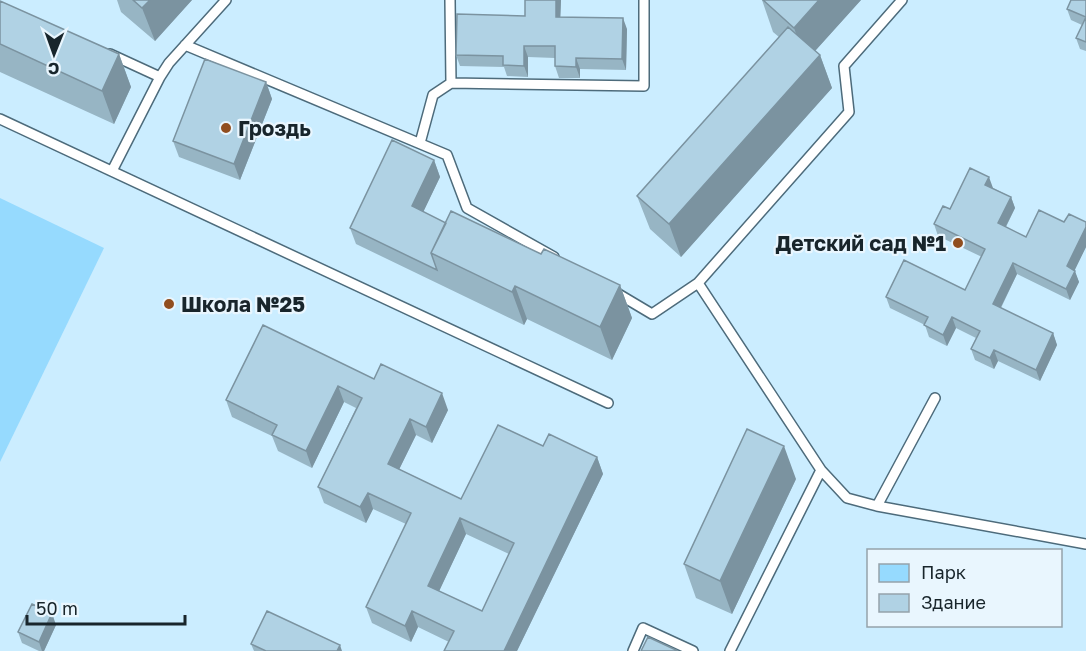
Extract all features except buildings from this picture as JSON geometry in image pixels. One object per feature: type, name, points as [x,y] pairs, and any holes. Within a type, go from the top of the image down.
[{"type":"lane","points":[[112,171],[160,77],[185,45],[226,0]]},
{"type":"lane","points":[[450,0],[451,83]]},
{"type":"lane","points":[[420,143],[433,95],[451,83],[644,86],[644,0]]},
{"type":"lane","points":[[611,290],[652,314],[698,283],[849,112],[844,66],[902,0]]},
{"type":"lane","points":[[185,45],[447,154],[467,208],[560,261]]},
{"type":"lane","points":[[96,48],[160,77]]},
{"type":"lane","points":[[0,119],[608,403]]},
{"type":"lane","points":[[698,283],[820,470],[847,498],[877,506],[1086,544]]},
{"type":"lane","points":[[877,506],[935,398]]},
{"type":"lane","points":[[730,651],[820,470]]},
{"type":"lane","points":[[633,651],[643,628],[693,651]]},
{"type":"green space","points":[[0,198],[104,248],[0,462]]},
{"type":"place","name":"Гроздь","points":[[226,128]]},
{"type":"place","name":"Детский сад №1","points":[[958,243]]},
{"type":"place","name":"Школа №25","points":[[169,304]]}]
